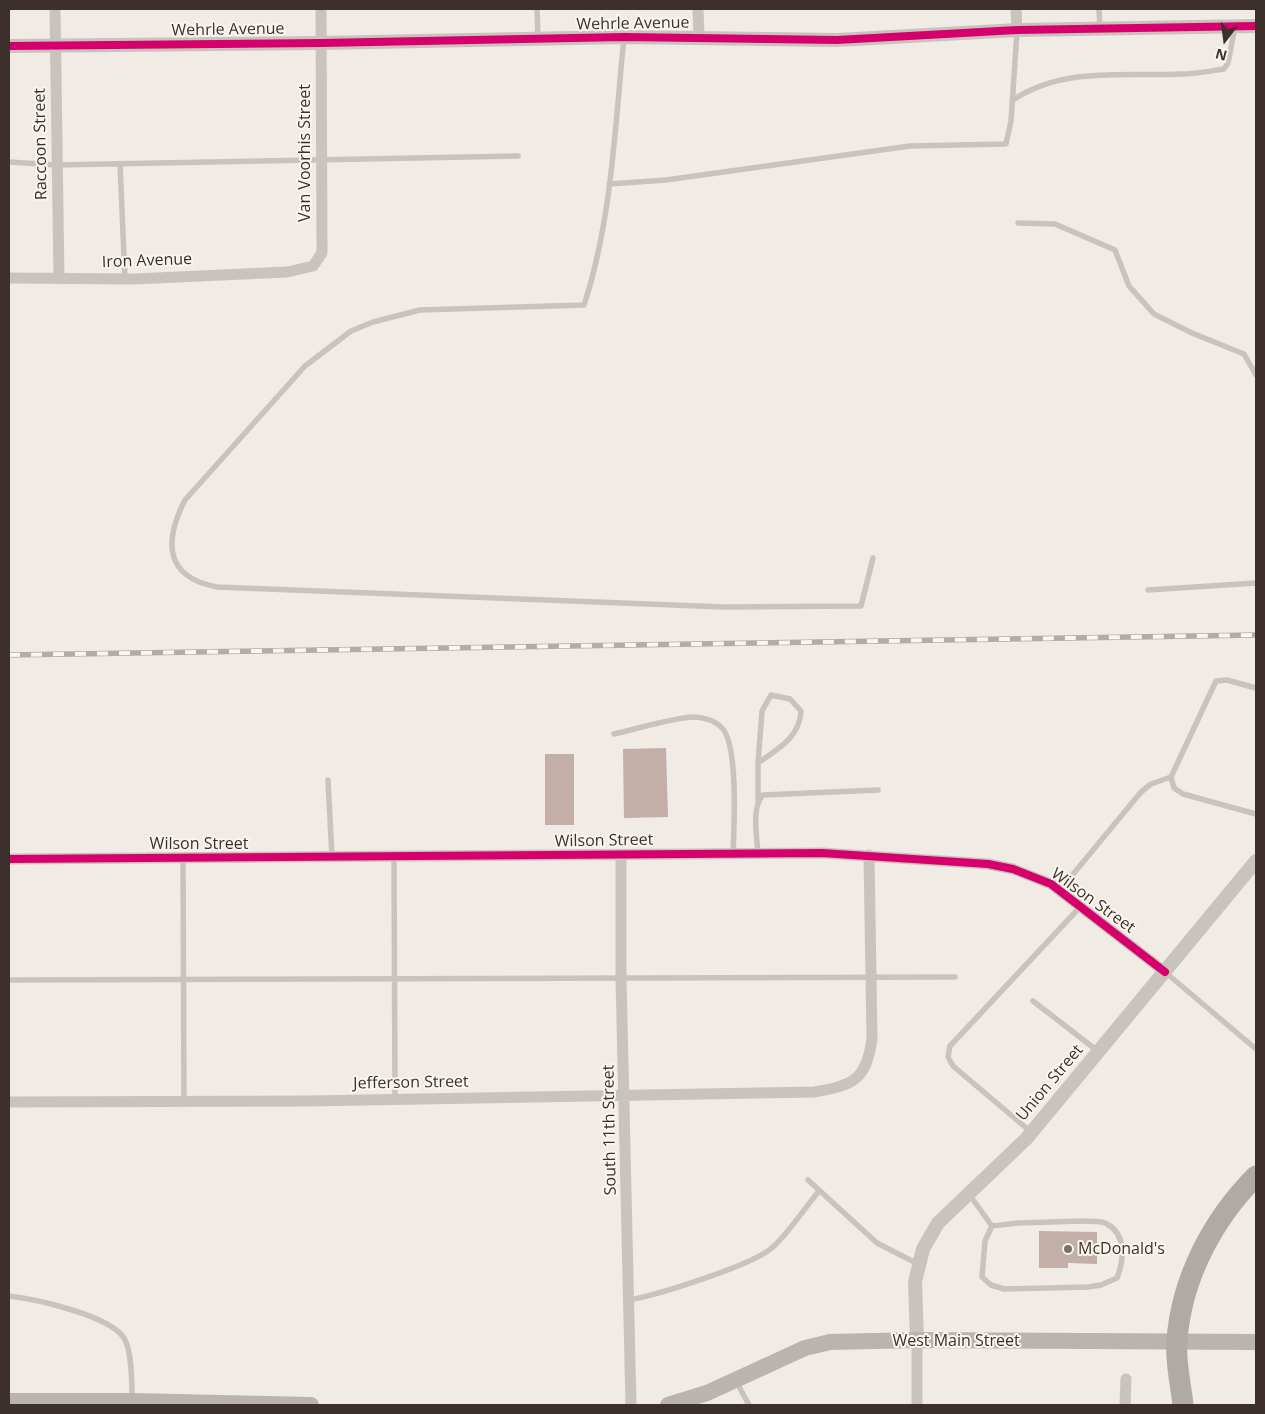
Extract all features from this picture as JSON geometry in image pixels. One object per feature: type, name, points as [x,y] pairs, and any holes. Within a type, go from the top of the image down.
[{"type":"highway","points":[[1183,1405],[1177,1342],[1183,1306],[1194,1271],[1209,1237],[1237,1195],[1256,1176]]},
{"type":"main road","name":"West Main Street","points":[[668,1405],[705,1399],[735,1379],[813,1346],[830,1342],[917,1340],[1256,1342]]},
{"type":"main road","points":[[9,1400],[311,1405]]},
{"type":"street","name":"Raccoon Street","points":[[55,9],[59,279]]},
{"type":"street","name":"Van Voorhis Street","points":[[287,272],[313,266],[322,253],[321,9]]},
{"type":"street","points":[[698,9],[699,37]]},
{"type":"street","points":[[1016,9],[1017,30]]},
{"type":"street","name":"Wehrle Avenue","points":[[9,46],[538,40],[624,36],[837,40],[1017,30],[1256,26]]},
{"type":"street","name":"Iron Avenue","points":[[9,278],[125,279],[287,272]]},
{"type":"street","name":"Wilson Street","points":[[9,859],[183,857],[394,858],[758,854],[870,855],[988,864],[1034,876],[1052,884],[1166,972]]},
{"type":"street","name":"South 11th Street","points":[[622,855],[622,978],[626,1094],[631,1405]]},
{"type":"street","name":"Jefferson Street","points":[[9,1102],[184,1102],[814,1092],[841,1087],[861,1075],[870,1054],[872,1039],[870,855]]},
{"type":"street","name":"Union Street","points":[[917,1340],[914,1291],[918,1264],[923,1249],[938,1223],[1031,1132],[1166,972],[1256,861]]},
{"type":"street","points":[[917,1340],[917,1405]]},
{"type":"street","points":[[1125,1405],[1126,1379]]},
{"type":"lane","points":[[537,9],[538,40]]},
{"type":"lane","points":[[1099,9],[1100,29]]},
{"type":"lane","points":[[1013,100],[1040,86],[1071,77],[1184,74],[1224,69],[1228,62],[1235,26]]},
{"type":"lane","points":[[608,184],[666,180],[910,146],[1006,144],[1013,100],[1017,30]]},
{"type":"lane","points":[[624,36],[601,235],[584,305],[420,310],[373,322],[351,331],[305,366],[185,500],[174,521],[171,542],[176,563],[187,577],[199,583],[217,586],[724,607],[861,606],[873,558]]},
{"type":"lane","points":[[9,162],[56,165],[518,156]]},
{"type":"lane","points":[[120,164],[125,279]]},
{"type":"lane","points":[[1018,223],[1055,224],[1114,250],[1129,286],[1154,314],[1192,333],[1244,354],[1256,375]]},
{"type":"lane","points":[[1148,590],[1256,583]]},
{"type":"lane","points":[[1256,688],[1226,680],[1216,681],[1171,778],[1174,788],[1182,794],[1256,814]]},
{"type":"lane","points":[[758,762],[782,746],[798,727],[801,711],[790,699],[771,695],[762,711],[758,762],[758,854]]},
{"type":"lane","points":[[614,734],[692,718],[709,720],[723,728],[730,746],[735,787],[733,854]]},
{"type":"lane","points":[[1060,890],[1141,792],[1150,784],[1171,778]]},
{"type":"lane","points":[[328,780],[332,857]]},
{"type":"lane","points":[[758,801],[763,795],[878,790]]},
{"type":"lane","points":[[183,857],[184,1102]]},
{"type":"lane","points":[[394,858],[394,1099]]},
{"type":"lane","points":[[1031,1132],[953,1066],[948,1057],[950,1046],[1081,906]]},
{"type":"lane","points":[[1166,972],[1256,1049]]},
{"type":"lane","points":[[9,980],[955,977]]},
{"type":"lane","points":[[1033,1001],[1099,1052]]},
{"type":"lane","points":[[808,1180],[877,1243],[918,1264]]},
{"type":"lane","points":[[629,1300],[689,1283],[762,1256],[772,1247],[819,1191]]},
{"type":"lane","points":[[969,1194],[992,1226]]},
{"type":"lane","points":[[1027,1222],[1106,1223],[1118,1234],[1123,1251],[1122,1265],[1117,1278],[1101,1285],[1004,1289],[991,1284],[982,1277],[985,1241],[992,1226],[1027,1222]]},
{"type":"lane","points":[[9,1296],[34,1299],[104,1320],[124,1338],[132,1367],[132,1401]]},
{"type":"lane","points":[[735,1379],[749,1405]]},
{"type":"building","points":[[666,748],[668,817],[624,818],[623,749]]},
{"type":"building","points":[[545,754],[574,754],[574,825],[545,825]]},
{"type":"building","name":"McDonald's","points":[[1039,1231],[1097,1232],[1097,1264],[1068,1263],[1068,1268],[1039,1268]]},
{"type":"railway","points":[[9,655],[1256,635]]},
{"type":"cycle path","points":[[9,46],[321,43],[624,37],[837,40],[1017,30],[1256,26]]},
{"type":"cycle path","points":[[9,859],[822,853],[988,864],[1013,869],[1051,884],[1165,972]]},
{"type":"place","name":"McDonald's","points":[[1068,1249]]}]
